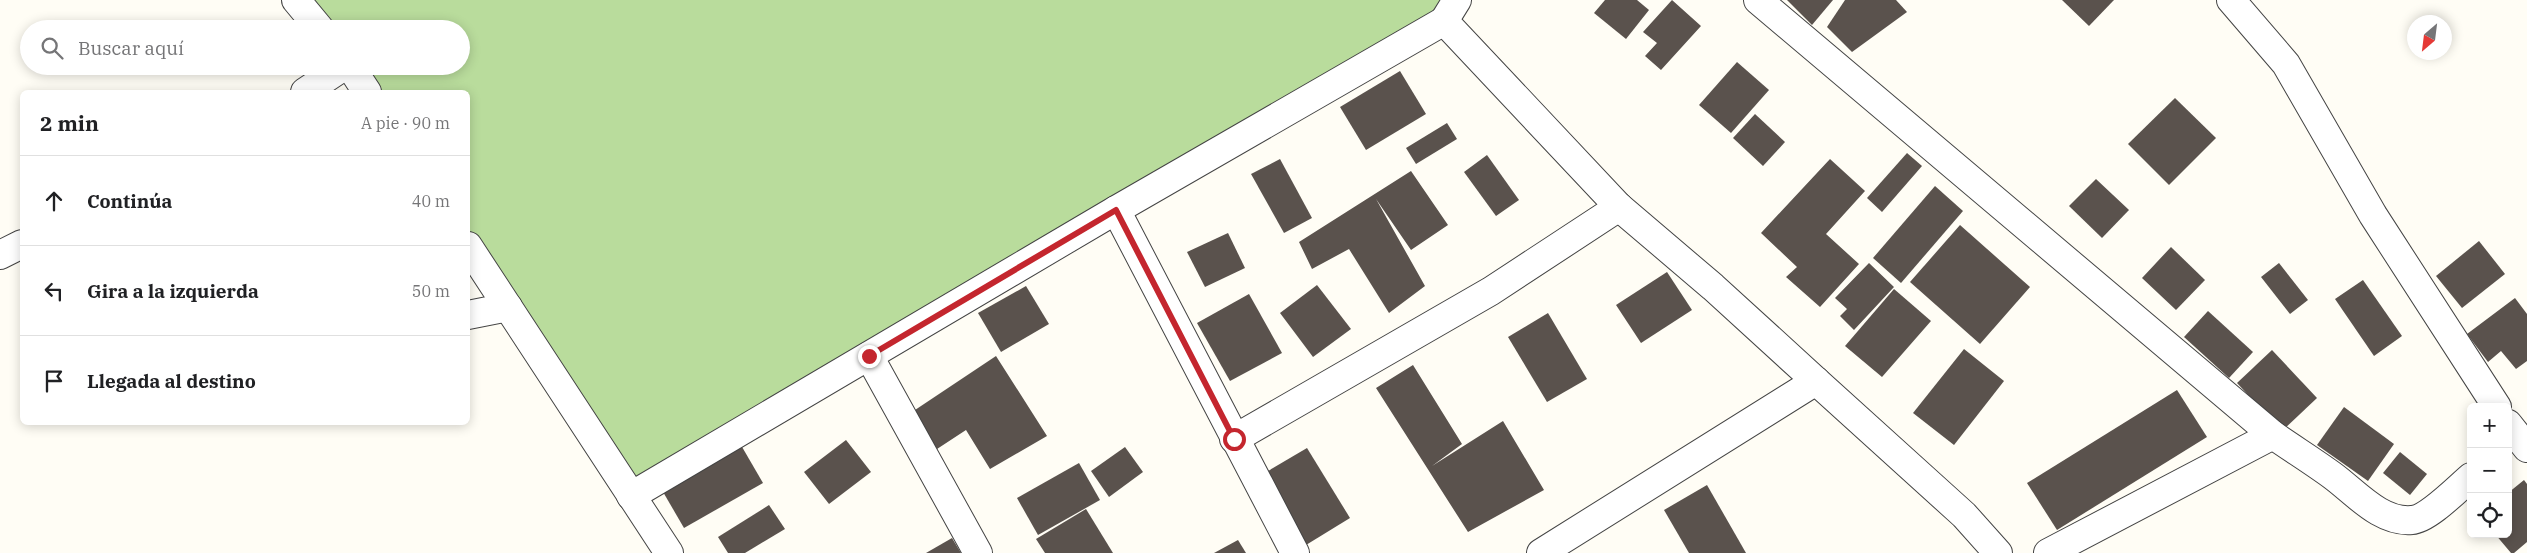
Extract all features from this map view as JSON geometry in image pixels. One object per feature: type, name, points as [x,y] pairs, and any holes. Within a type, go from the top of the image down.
[{"type":"street","points":[[296,0],[313,20]]},
{"type":"street","points":[[1758,0],[2273,435],[2375,509],[2394,518],[2414,520],[2430,511],[2467,480]]},
{"type":"street","points":[[2231,0],[2286,64],[2373,215],[2494,403]]},
{"type":"street","points":[[632,496],[1450,11],[1619,207],[1712,287],[1964,516],[1998,553]]},
{"type":"street","points":[[308,90],[330,75]]},
{"type":"street","points":[[356,75],[366,90]]},
{"type":"street","points":[[1234,439],[1491,291],[1619,207]]},
{"type":"street","points":[[1116,210],[1295,553]]},
{"type":"street","points":[[0,255],[20,245]]},
{"type":"street","points":[[470,249],[669,553]]},
{"type":"street","points":[[470,315],[508,307]]},
{"type":"street","points":[[869,356],[978,553]]},
{"type":"street","points":[[1541,553],[1816,381]]},
{"type":"street","points":[[2048,553],[2273,435]]},
{"type":"green space","points":[[296,0],[1457,0],[631,496],[470,249],[470,90],[364,90],[353,75],[470,75],[470,20],[311,20]]},
{"type":"building","points":[[1605,0],[1637,0],[1649,10],[1626,39],[1594,13]]},
{"type":"building","points":[[1672,0],[1701,26],[1661,70],[1645,56],[1657,43],[1643,32]]},
{"type":"building","points":[[1787,0],[1833,0],[1812,25]]},
{"type":"building","points":[[1845,0],[1896,0],[1907,12],[1852,52],[1827,27]]},
{"type":"building","points":[[2062,0],[2114,0],[2089,26]]},
{"type":"building","points":[[1737,62],[1769,90],[1731,133],[1699,105]]},
{"type":"building","points":[[1400,71],[1426,114],[1366,150],[1340,107]]},
{"type":"building","points":[[2175,98],[2216,138],[2169,185],[2128,144]]},
{"type":"building","points":[[1755,114],[1785,142],[1763,166],[1733,138]]},
{"type":"building","points":[[1447,123],[1457,139],[1416,164],[1406,148]]},
{"type":"building","points":[[1907,153],[1922,166],[1882,212],[1867,198]]},
{"type":"building","points":[[1487,155],[1519,200],[1496,216],[1464,172]]},
{"type":"building","points":[[1280,159],[1312,218],[1284,233],[1251,174]]},
{"type":"building","points":[[1830,159],[1865,191],[1826,234],[1859,264],[1820,307],[1786,277],[1797,267],[1761,233]]},
{"type":"building","points":[[1411,171],[1448,225],[1411,250],[1376,199],[1425,286],[1389,313],[1349,249],[1312,269],[1299,242]]},
{"type":"building","points":[[2096,179],[2129,210],[2102,238],[2069,206]]},
{"type":"building","points":[[1935,186],[1963,211],[1901,283],[1873,258]]},
{"type":"building","points":[[1960,225],[2030,287],[1980,344],[1910,282]]},
{"type":"building","points":[[1228,233],[1245,268],[1205,287],[1187,252]]},
{"type":"building","points":[[2479,241],[2505,274],[2462,308],[2436,276]]},
{"type":"building","points":[[2171,247],[2205,280],[2176,310],[2142,278]]},
{"type":"building","points":[[1869,263],[1894,287],[1854,330],[1840,316],[1847,309],[1835,298]]},
{"type":"building","points":[[2279,263],[2308,300],[2290,314],[2261,277]]},
{"type":"building","points":[[1667,272],[1692,310],[1641,343],[1616,305]]},
{"type":"building","points":[[2363,280],[2402,336],[2374,356],[2335,299]]},
{"type":"building","points":[[1317,285],[1351,329],[1313,357],[1280,313]]},
{"type":"building","points":[[1026,286],[1049,324],[1001,352],[978,313]]},
{"type":"building","points":[[1894,289],[1931,321],[1882,377],[1845,346]]},
{"type":"building","points":[[1249,294],[1282,353],[1230,381],[1197,323]]},
{"type":"building","points":[[2515,298],[2527,314],[2527,361],[2516,369],[2501,351],[2488,362],[2467,334]]},
{"type":"building","points":[[2208,311],[2253,352],[2229,378],[2184,337]]},
{"type":"building","points":[[1548,313],[1587,379],[1547,402],[1508,337]]},
{"type":"building","points":[[1964,349],[2004,381],[1954,445],[1913,413]]},
{"type":"building","points":[[2272,350],[2317,398],[2282,431],[2237,383]]},
{"type":"building","points":[[996,356],[1047,436],[990,469],[966,430],[937,449],[912,412]]},
{"type":"building","points":[[1413,365],[1462,444],[1432,466],[1503,421],[1544,490],[1468,532],[1376,388]]},
{"type":"building","points":[[2177,390],[2207,437],[2057,530],[2027,483]]},
{"type":"building","points":[[2344,407],[2394,444],[2368,481],[2317,445]]},
{"type":"building","points":[[738,440],[763,483],[684,528],[659,485]]},
{"type":"building","points":[[846,440],[871,472],[829,504],[804,472]]},
{"type":"building","points":[[1125,447],[1143,472],[1109,497],[1091,471]]},
{"type":"building","points":[[1307,448],[1350,518],[1306,545],[1263,474]]},
{"type":"building","points":[[2400,452],[2427,474],[2410,495],[2383,473]]},
{"type":"building","points":[[1079,463],[1100,500],[1038,535],[1017,498]]},
{"type":"building","points":[[2524,480],[2527,484],[2527,542],[2514,553],[2511,553],[2498,538],[2512,538],[2512,490]]},
{"type":"building","points":[[1707,485],[1746,553],[1689,553],[1664,510]]},
{"type":"building","points":[[769,505],[785,529],[745,553],[728,553],[718,537]]},
{"type":"building","points":[[1086,509],[1113,553],[1045,553],[1036,539]]},
{"type":"building","points":[[952,538],[961,553],[926,553]]},
{"type":"building","points":[[1238,540],[1246,553],[1214,553]]},
{"type":"route","points":[[869,356],[1116,210],[1234,439]]}]
